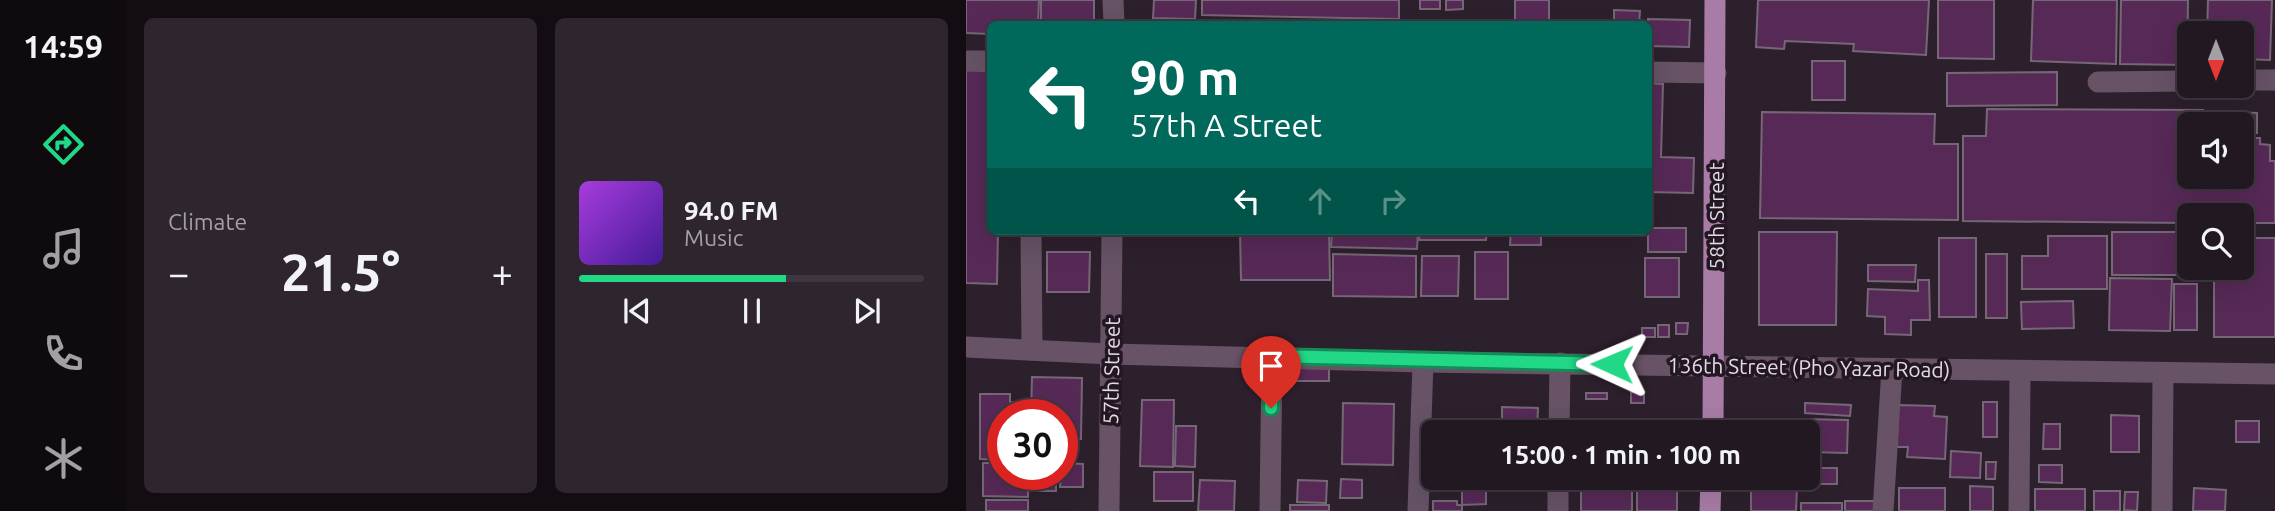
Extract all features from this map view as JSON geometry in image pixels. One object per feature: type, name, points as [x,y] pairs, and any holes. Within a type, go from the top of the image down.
[{"type":"main road","name":"58th Street","points":[[1713,420],[1715,0]]},
{"type":"main road","points":[[1710,511],[1711,490]]},
{"type":"street","points":[[1113,0],[1114,21]]},
{"type":"street","points":[[966,61],[987,61]]},
{"type":"street","points":[[1652,72],[1716,73]]},
{"type":"street","points":[[2098,82],[2177,80]]},
{"type":"street","points":[[2254,80],[2275,80]]},
{"type":"street","points":[[1031,235],[1032,350]]},
{"type":"street","name":"57th Street","points":[[1109,511],[1112,235]]},
{"type":"street","name":"136th Street (Pho Yazar Road)","points":[[966,347],[1111,354],[1272,356],[1423,362],[2275,374]]},
{"type":"street","points":[[1270,511],[1272,356]]},
{"type":"street","points":[[1418,511],[1423,362]]},
{"type":"street","points":[[1559,420],[1560,363]]},
{"type":"street","points":[[1883,511],[1892,369]]},
{"type":"street","points":[[2019,511],[2020,371]]},
{"type":"street","points":[[2162,511],[2163,374]]},
{"type":"street","points":[[1558,490],[1558,511]]},
{"type":"building","points":[[966,0],[1039,0],[1038,21],[987,21],[987,34],[966,33]]},
{"type":"building","points":[[1041,0],[1094,0],[1094,21],[1041,21]]},
{"type":"building","points":[[1154,0],[1196,0],[1195,19],[1153,18]]},
{"type":"building","points":[[1202,0],[1399,0],[1399,19],[1202,15]]},
{"type":"building","points":[[1420,0],[1440,0],[1440,9],[1420,9]]},
{"type":"building","points":[[1446,0],[1463,0],[1463,9],[1446,10]]},
{"type":"building","points":[[1515,0],[1549,0],[1549,21],[1515,21]]},
{"type":"building","points":[[1758,0],[1929,0],[1926,55],[1853,51],[1854,44],[1785,41],[1784,49],[1756,47]]},
{"type":"building","points":[[1938,0],[1994,0],[1994,59],[1938,58]]},
{"type":"building","points":[[2033,0],[2117,0],[2116,64],[2031,61]]},
{"type":"building","points":[[2121,0],[2188,0],[2188,21],[2177,21],[2177,65],[2120,64]]},
{"type":"building","points":[[2208,0],[2272,0],[2270,60],[2254,59],[2254,21],[2207,21]]},
{"type":"building","points":[[1614,10],[1640,11],[1639,21],[1614,21]]},
{"type":"building","points":[[1690,20],[1689,47],[1652,46],[1652,21],[1648,21]]},
{"type":"building","points":[[1812,61],[1845,61],[1845,100],[1812,100]]},
{"type":"building","points":[[966,70],[987,71],[987,235],[998,235],[997,284],[966,283]]},
{"type":"building","points":[[2057,72],[2057,105],[1947,106],[1947,73]]},
{"type":"building","points":[[1652,83],[1663,84],[1661,157],[1694,158],[1693,193],[1652,192]]},
{"type":"building","points":[[1987,109],[2203,110],[2177,112],[2177,189],[2254,189],[2254,138],[2260,138],[2260,144],[2270,145],[2270,161],[2275,161],[2275,223],[2254,223],[2254,203],[2177,203],[2177,223],[1963,221],[1963,136],[1986,136]]},
{"type":"building","points":[[1762,112],[1935,114],[1934,144],[1958,144],[1958,220],[1760,218]]},
{"type":"building","points":[[2254,113],[2257,113],[2257,133],[2254,133]]},
{"type":"building","points":[[1652,228],[1686,228],[1686,252],[1648,252],[1648,235],[1652,235]]},
{"type":"building","points":[[1759,232],[1837,232],[1836,325],[1759,325]]},
{"type":"building","points":[[2112,232],[2177,232],[2177,275],[2112,275]]},
{"type":"building","points":[[1240,235],[1329,235],[1330,280],[1241,280]]},
{"type":"building","points":[[1332,235],[1418,235],[1417,249],[1331,247]]},
{"type":"building","points":[[1420,235],[1487,235],[1486,240],[1419,240]]},
{"type":"building","points":[[1511,235],[1541,235],[1541,245],[1510,245]]},
{"type":"building","points":[[2048,236],[2107,236],[2107,289],[2022,289],[2022,256],[2048,256]]},
{"type":"building","points":[[1939,238],[1976,238],[1976,317],[1939,317]]},
{"type":"building","points":[[2254,238],[2275,238],[2275,337],[2214,337],[2214,280],[2254,280]]},
{"type":"building","points":[[1047,252],[1090,252],[1089,292],[1047,292]]},
{"type":"building","points":[[1475,252],[1508,252],[1508,299],[1475,299]]},
{"type":"building","points":[[1333,254],[1416,256],[1416,297],[1333,296]]},
{"type":"building","points":[[1986,254],[2007,254],[2007,318],[1986,318]]},
{"type":"building","points":[[1422,256],[1459,256],[1458,296],[1421,296]]},
{"type":"building","points":[[1645,258],[1679,258],[1679,297],[1645,297]]},
{"type":"building","points":[[1868,265],[1916,265],[1915,282],[1868,281]]},
{"type":"building","points":[[2110,278],[2172,279],[2170,331],[2109,330]]},
{"type":"building","points":[[1918,280],[1929,280],[1930,320],[1911,320],[1911,335],[1885,334],[1885,317],[1867,316],[1868,289],[1918,291]]},
{"type":"building","points":[[2174,284],[2197,284],[2197,330],[2174,330]]},
{"type":"building","points":[[2073,301],[2074,328],[2022,329],[2021,302]]},
{"type":"building","points":[[1676,323],[1688,323],[1687,334],[1676,334]]},
{"type":"building","points":[[1658,325],[1669,325],[1669,337],[1658,337]]},
{"type":"building","points":[[1642,328],[1655,328],[1655,337],[1642,337]]},
{"type":"building","points":[[1294,367],[1329,367],[1329,381],[1293,381]]},
{"type":"building","points":[[1032,377],[1082,378],[1081,439],[1078,439],[1078,399],[1031,399]]},
{"type":"building","points":[[1631,392],[1644,392],[1644,403],[1631,403]]},
{"type":"building","points":[[1586,393],[1607,393],[1607,399],[1586,399]]},
{"type":"building","points":[[980,394],[1010,394],[1010,399],[987,399],[987,459],[980,459]]},
{"type":"building","points":[[1142,400],[1174,400],[1173,467],[1140,466]]},
{"type":"building","points":[[1983,402],[1997,402],[1997,437],[1983,437]]},
{"type":"building","points":[[1343,403],[1394,404],[1393,465],[1342,464]]},
{"type":"building","points":[[1805,403],[1851,405],[1850,416],[1805,413]]},
{"type":"building","points":[[1898,405],[1935,406],[1934,416],[1947,417],[1945,459],[1907,457],[1908,447],[1897,447]]},
{"type":"building","points":[[1502,407],[1538,408],[1538,420],[1502,420]]},
{"type":"building","points":[[2111,415],[2139,416],[2139,452],[2111,452]]},
{"type":"building","points":[[1804,419],[1848,420],[1847,453],[1820,452],[1820,420]]},
{"type":"building","points":[[2236,421],[2259,421],[2259,442],[2236,442]]},
{"type":"building","points":[[2044,424],[2060,424],[2060,449],[2043,449]]},
{"type":"building","points":[[1176,426],[1196,426],[1195,467],[1175,466]]},
{"type":"building","points":[[1951,451],[1981,453],[1980,478],[1950,477]]},
{"type":"building","points":[[1986,462],[1996,462],[1995,479],[1986,479]]},
{"type":"building","points":[[983,463],[987,463],[987,490],[1028,490],[1028,497],[983,496]]},
{"type":"building","points":[[1078,464],[1083,464],[1083,487],[1078,487]]},
{"type":"building","points":[[2039,465],[2062,465],[2062,483],[2039,482]]},
{"type":"building","points":[[1820,468],[1837,468],[1837,484],[1820,484]]},
{"type":"building","points":[[1154,472],[1193,472],[1193,501],[1154,501]]},
{"type":"building","points":[[1341,479],[1362,480],[1362,498],[1340,498]]},
{"type":"building","points":[[1200,480],[1235,481],[1234,511],[1198,511]]},
{"type":"building","points":[[1298,480],[1327,481],[1326,503],[1297,502]]},
{"type":"building","points":[[1970,486],[1993,487],[1993,511],[1970,511]]},
{"type":"building","points":[[1899,488],[1945,488],[1945,511],[1899,511]]},
{"type":"building","points":[[2194,488],[2226,490],[2225,511],[2193,511]]},
{"type":"building","points":[[2035,489],[2085,489],[2085,511],[2035,511]]},
{"type":"building","points":[[1462,490],[1486,490],[1486,504],[1462,505]]},
{"type":"building","points":[[1581,490],[1632,490],[1632,511],[1581,511]]},
{"type":"building","points":[[1637,490],[1677,490],[1677,511],[1637,511]]},
{"type":"building","points":[[1751,490],[1797,490],[1796,511],[1751,511]]},
{"type":"building","points":[[2094,491],[2120,491],[2120,511],[2094,511]]},
{"type":"building","points":[[2125,492],[2138,492],[2137,511],[2124,510]]},
{"type":"building","points":[[986,500],[1028,500],[1028,511],[986,511]]},
{"type":"building","points":[[1433,501],[1457,501],[1457,505],[1462,505],[1462,511],[1433,511]]},
{"type":"building","points":[[1845,501],[1877,501],[1877,511],[1845,511]]},
{"type":"building","points":[[1801,503],[1842,503],[1842,511],[1801,511]]},
{"type":"building","points":[[1290,505],[1329,505],[1329,511],[1290,511]]},
{"type":"route","points":[[1271,408],[1272,356],[1423,362],[1612,364]]}]
